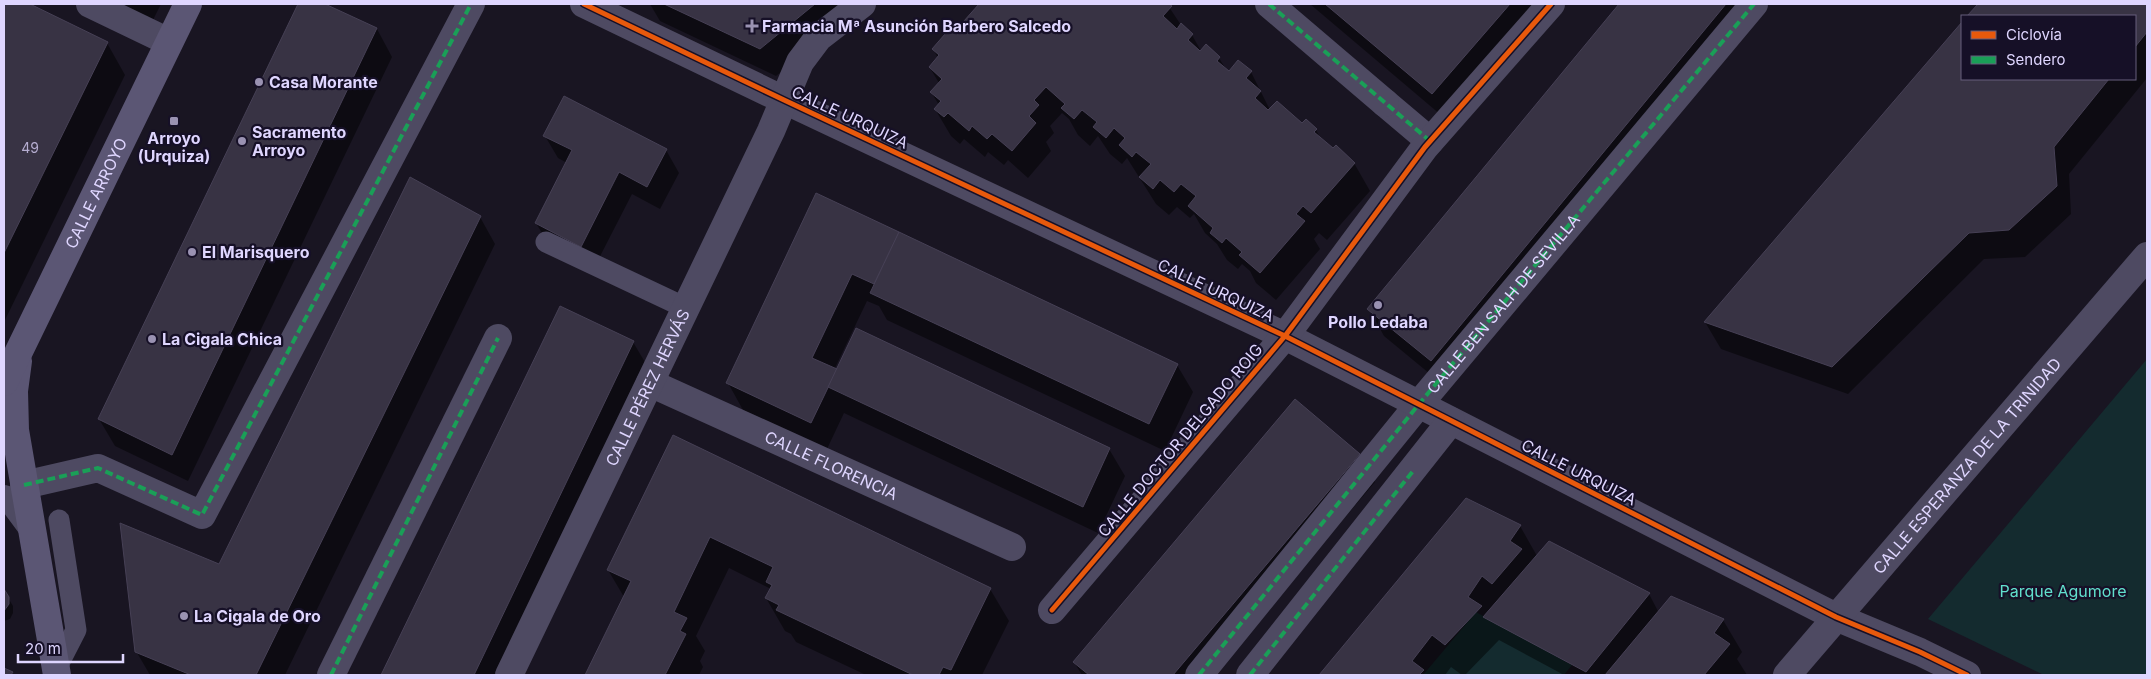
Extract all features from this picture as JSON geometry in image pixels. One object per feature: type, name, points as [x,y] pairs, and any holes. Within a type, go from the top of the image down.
[{"type":"main road","name":"CALLE ARROYO","points":[[4,382],[188,4]]},
{"type":"main road","points":[[20,348],[14,401],[14,492],[31,526],[57,672]]},
{"type":"street","points":[[90,4],[169,42]]},
{"type":"street","points":[[14,492],[98,468],[202,515],[471,4]]},
{"type":"street","name":"CALLE URQUIZA","points":[[584,4],[1285,336],[1836,617],[1920,652],[1967,675]]},
{"type":"street","name":"CALLE PÉREZ HERVÁS","points":[[509,675],[686,308],[800,62],[818,38],[862,4]]},
{"type":"street","points":[[1269,4],[1430,141]]},
{"type":"street","name":"CALLE DOCTOR DELGADO ROIG","points":[[1052,610],[1285,336],[1430,141],[1550,4]]},
{"type":"street","name":"CALLE BEN SALH DE SEVILLA","points":[[1199,675],[1419,404],[1754,4]]},
{"type":"street","name":"CALLE ESPERANZA DE LA TRINIDAD","points":[[1788,675],[2147,256]]},
{"type":"street","points":[[331,675],[498,338]]},
{"type":"street","name":"CALLE FLORENCIA","points":[[650,383],[1012,547]]},
{"type":"street","points":[[1250,675],[1451,421]]},
{"type":"lane","points":[[546,242],[686,308]]},
{"type":"lane","points":[[57,672],[76,630],[59,520]]},
{"type":"green space","name":"Parque Agumore","points":[[2147,359],[2147,675],[2044,675],[1928,619]]},
{"type":"green space","points":[[1476,612],[1572,665],[1564,675],[1423,675]]},
{"type":"building","points":[[4,4],[30,4],[108,42],[4,253]]},
{"type":"building","points":[[298,4],[325,4],[377,28],[172,455],[98,419]]},
{"type":"building","points":[[664,4],[815,4],[760,49]]},
{"type":"building","points":[[979,4],[1169,4],[1172,6],[1163,16],[1177,29],[1181,23],[1193,34],[1188,40],[1200,51],[1206,44],[1220,57],[1217,61],[1229,71],[1238,60],[1252,71],[1246,78],[1261,91],[1255,98],[1268,110],[1277,101],[1302,123],[1306,119],[1317,129],[1314,132],[1333,148],[1336,145],[1355,163],[1311,213],[1303,206],[1296,214],[1305,221],[1260,273],[1239,255],[1242,252],[1226,238],[1222,243],[1210,233],[1213,228],[1188,206],[1196,196],[1181,184],[1174,192],[1160,180],[1153,189],[1139,177],[1151,164],[1136,152],[1132,157],[1119,145],[1125,138],[1114,128],[1106,138],[1093,127],[1097,122],[1082,110],[1074,119],[1061,108],[1065,104],[1046,87],[1034,100],[1039,105],[1029,116],[1036,123],[1012,151],[992,134],[987,139],[972,126],[969,131],[948,113],[944,117],[934,109],[941,101],[930,92],[942,79],[929,67],[939,55],[932,49],[952,26],[956,30]]},
{"type":"building","points":[[1325,4],[1510,4],[1432,94]]},
{"type":"building","points":[[1619,4],[1726,4],[1431,361],[1367,309]]},
{"type":"building","points":[[1978,4],[2147,4],[2147,32],[2136,46],[2136,15],[1968,15]]},
{"type":"building","points":[[1961,23],[1961,80],[2108,80],[2054,147],[2057,186],[2009,230],[1969,233],[1832,367],[1704,322]]},
{"type":"building","points":[[564,96],[667,149],[647,187],[619,172],[581,247],[535,223],[572,150],[543,136]]},
{"type":"building","points":[[410,177],[481,216],[256,675],[191,675],[135,652],[120,523],[219,564]]},
{"type":"building","points":[[816,193],[899,232],[874,284],[852,274],[812,358],[837,369],[811,423],[726,383]]},
{"type":"building","points":[[899,232],[1178,364],[1149,424],[870,293]]},
{"type":"building","points":[[560,306],[634,341],[474,675],[381,675]]},
{"type":"building","points":[[856,328],[1110,448],[1083,507],[828,387]]},
{"type":"building","points":[[1295,399],[1360,454],[1173,675],[1089,675],[1073,662]]},
{"type":"building","points":[[673,435],[991,588],[951,670],[943,667],[939,675],[913,675],[776,610],[779,605],[765,598],[772,585],[766,582],[773,567],[710,537],[674,612],[687,618],[680,631],[686,634],[665,675],[585,675],[631,581],[607,570]]},
{"type":"building","points":[[1466,498],[1521,525],[1510,541],[1522,549],[1492,584],[1482,576],[1468,597],[1482,606],[1445,645],[1432,635],[1412,661],[1424,670],[1419,675],[1319,675]]},
{"type":"building","points":[[1549,541],[1650,593],[1586,672],[1483,617]]},
{"type":"building","points":[[4,589],[9,597],[9,604],[4,611]]},
{"type":"building","points":[[1671,596],[1724,619],[1714,633],[1730,644],[1704,675],[1605,675]]},
{"type":"building","points":[[4,668],[13,672],[11,675],[4,675]]},
{"type":"marked path","points":[[24,485],[98,468],[202,515],[471,4]]},
{"type":"marked path","points":[[1269,4],[1430,141]]},
{"type":"marked path","points":[[1199,675],[1419,404],[1754,4]]},
{"type":"marked path","points":[[331,675],[498,338]]},
{"type":"marked path","points":[[1250,675],[1413,471]]},
{"type":"cycle path","points":[[584,4],[1285,336],[1836,617],[1920,652],[1967,675]]},
{"type":"cycle path","points":[[1052,610],[1285,336],[1425,147],[1551,4]]},
{"type":"place","name":"Farmacia Mª Asunción Barbero Salcedo","points":[[752,26]]},
{"type":"place","name":"Casa Morante","points":[[259,82]]},
{"type":"place","name":"Arroyo (Urquiza)","points":[[174,121]]},
{"type":"place","name":"Sacramento Arroyo","points":[[242,141]]},
{"type":"place","name":"El Marisquero","points":[[192,252]]},
{"type":"place","name":"Pollo Ledaba","points":[[1378,305]]},
{"type":"place","name":"La Cigala Chica","points":[[152,339]]},
{"type":"place","name":"La Cigala de Oro","points":[[184,616]]}]
